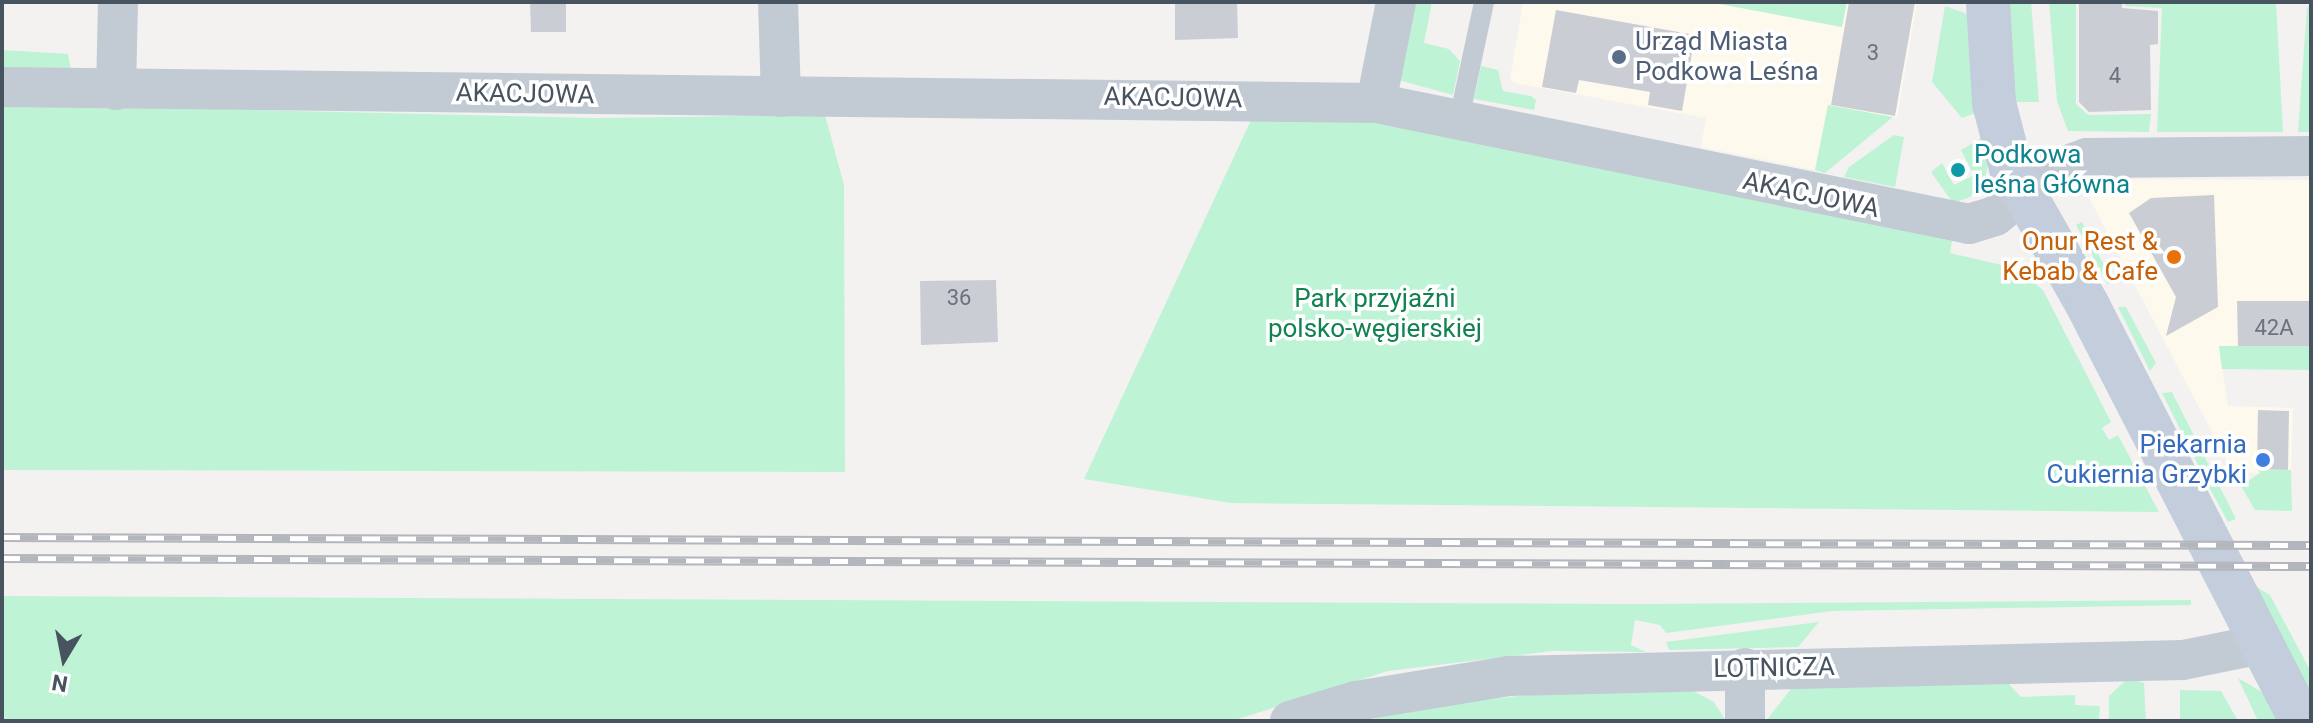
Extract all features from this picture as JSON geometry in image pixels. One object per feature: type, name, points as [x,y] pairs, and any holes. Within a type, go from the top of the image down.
[{"type":"street","points":[[116,90],[118,2]]},
{"type":"street","points":[[778,2],[781,97]]},
{"type":"street","points":[[1376,103],[1396,2]]},
{"type":"street","points":[[1988,2],[1995,112],[2022,194],[2088,306],[2301,721]]},
{"type":"street","name":"AKACJOWA","points":[[2,87],[1376,103],[1950,224],[1988,220],[2051,171],[2087,158],[2311,156]]},
{"type":"street","name":"LOTNICZA","points":[[1290,721],[1356,701],[1509,676],[2183,660],[2262,644]]},
{"type":"street","points":[[1745,668],[1745,721]]},
{"type":"lane","points":[[1459,119],[1484,2]]},
{"type":"shaded area","points":[[1523,2],[1709,2],[1842,27],[1847,2],[1917,2],[1897,118],[1828,105],[1815,170],[1701,147],[1706,118],[1514,83],[1510,78]]},
{"type":"shaded area","points":[[2110,179],[2311,180],[2311,346],[2219,347],[2228,406],[2293,408],[2291,474],[2233,472],[2086,192]]},
{"type":"green space","points":[[1412,2],[1432,2],[1424,43],[1449,49],[1460,61],[1453,95],[1398,80]]},
{"type":"green space","points":[[1709,2],[1847,2],[1842,27]]},
{"type":"green space","points":[[2007,2],[2031,2],[2039,102],[2013,102]]},
{"type":"green space","points":[[2049,2],[2076,2],[2076,104],[2088,115],[2151,114],[2149,132],[2068,131],[2057,101]]},
{"type":"green space","points":[[2125,2],[2276,2],[2283,132],[2157,132],[2162,8],[2125,6]]},
{"type":"green space","points":[[2311,4],[2311,132],[2298,132],[2307,8]]},
{"type":"green space","points":[[1945,6],[1970,15],[1978,112],[1962,118],[1932,82]]},
{"type":"green space","points":[[2,50],[68,54],[72,76],[2,71]]},
{"type":"green space","points":[[1481,66],[1498,70],[1503,91],[1531,96],[1536,100],[1534,110],[1474,99]]},
{"type":"green space","points":[[2,104],[595,118],[825,115],[844,185],[845,472],[2,470]]},
{"type":"green space","points":[[1828,105],[1893,117],[1825,173],[1815,170]]},
{"type":"green space","name":"Park przyjaźni polsko-węgierskiej","points":[[1363,116],[1952,241],[1950,253],[2015,268],[2043,290],[2111,422],[2102,428],[2109,440],[2118,435],[2159,512],[1231,503],[1084,479],[1251,120]]},
{"type":"green space","points":[[1894,135],[1904,137],[1895,187],[1844,177],[1849,167]]},
{"type":"green space","points":[[1983,137],[1988,164],[1984,183],[1970,197],[1953,203],[1931,172],[1942,163],[1954,185],[1974,175],[1961,150]]},
{"type":"green space","points":[[2082,222],[2111,279],[2108,285],[2076,225]]},
{"type":"green space","points":[[2118,307],[2126,307],[2156,363],[2150,371]]},
{"type":"green space","points":[[2219,346],[2311,346],[2311,370],[2222,369]]},
{"type":"green space","points":[[2172,392],[2236,519],[2228,522],[2162,393]]},
{"type":"green space","points":[[2257,469],[2291,470],[2292,511],[2255,510],[2241,486],[2260,473]]},
{"type":"green space","points":[[2253,585],[2270,595],[2311,672],[2311,701]]},
{"type":"green space","points":[[2,596],[1637,604],[2191,600],[2191,605],[1832,611],[1666,633],[1660,625],[1635,620],[1631,645],[1646,652],[1552,651],[1388,671],[1232,721],[2,721]]},
{"type":"green space","points":[[1819,622],[1798,647],[1669,650],[1666,642]]},
{"type":"green space","points":[[2128,678],[2144,683],[2146,721],[2109,721],[2109,696]]},
{"type":"green space","points":[[2238,678],[2262,692],[2279,721],[2258,721]]},
{"type":"green space","points":[[2005,680],[2021,697],[2075,695],[2075,705],[2100,706],[2099,721],[1766,721],[1791,689]]},
{"type":"green space","points":[[1689,689],[1714,702],[1726,721],[1365,721],[1412,709],[1566,690]]},
{"type":"green space","points":[[2180,690],[2221,691],[2238,721],[2180,721]]},
{"type":"building","points":[[530,2],[566,2],[566,32],[531,32]]},
{"type":"building","points":[[1175,2],[1237,2],[1238,38],[1175,40]]},
{"type":"building","points":[[1849,2],[1915,2],[1895,116],[1831,105]]},
{"type":"building","points":[[2122,2],[2122,8],[2158,11],[2158,44],[2150,45],[2151,110],[2089,112],[2079,102],[2079,3]]},
{"type":"building","name":"Urząd Miasta Podkowa Leśna","points":[[1556,10],[1695,35],[1682,111],[1648,105],[1650,92],[1579,80],[1576,93],[1542,87]]},
{"type":"building","name":"Onur Rest & Kebab & Cafe","points":[[2214,195],[2218,307],[2166,336],[2176,297],[2129,213],[2151,198]]},
{"type":"building","points":[[996,280],[998,342],[921,345],[920,281]]},
{"type":"building","points":[[2237,301],[2310,301],[2311,346],[2238,346]]},
{"type":"building","points":[[2258,410],[2289,411],[2288,470],[2257,469]]},
{"type":"railway","points":[[2,537],[2311,545]]},
{"type":"railway","points":[[2,558],[2311,566]]},
{"type":"place","name":"Urząd Miasta Podkowa Leśna","points":[[1619,57]]},
{"type":"place","name":"Podkowa leśna Główna","points":[[1958,170]]},
{"type":"place","name":"Onur Rest & Kebab & Cafe","points":[[2174,257]]},
{"type":"place","name":"Piekarnia Cukiernia Grzybki","points":[[2263,460]]}]
